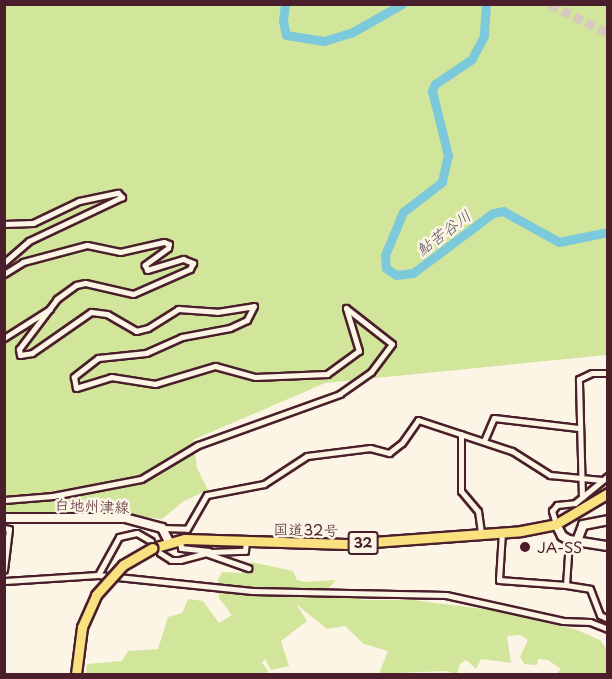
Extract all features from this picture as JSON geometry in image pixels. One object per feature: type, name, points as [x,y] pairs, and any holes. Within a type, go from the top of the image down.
[{"type":"highway","name":"国道32号","points":[[76,675],[79,638],[96,595],[116,572],[154,547],[180,540],[346,544],[502,532],[556,524],[608,493]]},
{"type":"main road","name":"白地州津線","points":[[4,518],[124,518],[162,528]]},
{"type":"main road","points":[[573,540],[583,525],[608,520]]},
{"type":"main road","points":[[556,524],[562,536],[608,546]]},
{"type":"main road","points":[[162,528],[169,542]]},
{"type":"street","points":[[4,224],[33,224],[87,199],[118,192],[122,198],[29,241],[4,263]]},
{"type":"street","points":[[4,274],[23,261],[87,245],[120,252],[164,242],[169,244],[168,248],[145,265],[147,270],[183,259],[193,263],[190,269],[171,279],[133,294],[85,283],[76,285],[51,308],[19,349],[20,355],[32,353],[91,312],[106,314],[136,331],[148,328],[178,309],[217,312],[254,306],[247,320],[230,328],[174,339],[146,353],[98,358],[74,377],[76,388],[111,377],[155,384],[215,366],[255,377],[327,374],[359,351],[346,308],[392,344],[371,372],[340,394],[198,446],[141,480],[53,496],[4,500]]},
{"type":"street","points":[[4,338],[51,308]]},
{"type":"street","points":[[582,497],[578,428],[579,379],[592,373],[608,373]]},
{"type":"street","points":[[484,441],[494,418],[578,428]]},
{"type":"street","points":[[162,528],[187,529],[207,495],[264,484],[307,456],[370,448],[386,454],[402,443],[418,420],[512,451],[550,475],[582,479],[605,478]]},
{"type":"street","points":[[461,434],[460,491],[478,511],[481,533]]},
{"type":"street","points":[[556,524],[554,507],[569,506],[605,478]]},
{"type":"street","points":[[4,528],[9,529],[4,570]]},
{"type":"street","points":[[502,532],[499,580],[590,589],[600,615],[608,619]]},
{"type":"street","points":[[98,575],[119,537],[137,533],[175,560],[207,553],[245,551],[246,541]]},
{"type":"street","points":[[180,540],[181,548],[207,553],[248,568]]},
{"type":"street","points":[[566,585],[573,540]]},
{"type":"street","points":[[5,581],[98,575],[252,591],[325,591],[350,596],[446,595],[563,621],[590,622],[608,629]]},
{"type":"green space","points":[[4,5],[607,5],[607,355],[325,383],[193,440],[197,468],[208,490],[184,501],[162,519],[121,514],[5,515]]},
{"type":"green space","points":[[252,562],[293,571],[297,580],[304,582],[336,580],[326,591],[364,600],[412,600],[499,611],[577,630],[600,640],[607,649],[607,674],[556,674],[561,669],[548,660],[538,659],[537,665],[524,664],[520,657],[528,640],[520,635],[507,636],[511,663],[481,659],[476,669],[466,660],[460,664],[457,674],[445,671],[379,674],[388,651],[364,644],[345,626],[327,629],[296,604],[307,621],[281,641],[289,666],[271,670],[265,659],[262,663],[269,672],[261,674],[86,674],[87,664],[122,661],[128,651],[158,649],[168,617],[182,613],[188,599],[203,601],[219,623],[232,615],[219,598],[218,580],[222,572],[241,573]]},
{"type":"waterway","name":"鮎苦谷川","points":[[285,4],[283,21],[286,35],[324,41],[351,33],[402,4]]},
{"type":"waterway","name":"鮎苦谷川","points":[[486,4],[484,36],[472,59],[435,84],[432,91],[448,155],[442,182],[403,212],[385,255],[386,268],[396,275],[413,273],[493,213],[503,211],[559,242],[608,232]]},
{"type":"tunnel","points":[[550,4],[608,33]]},
{"type":"place","name":"JA-SS","points":[[525,547]]}]
